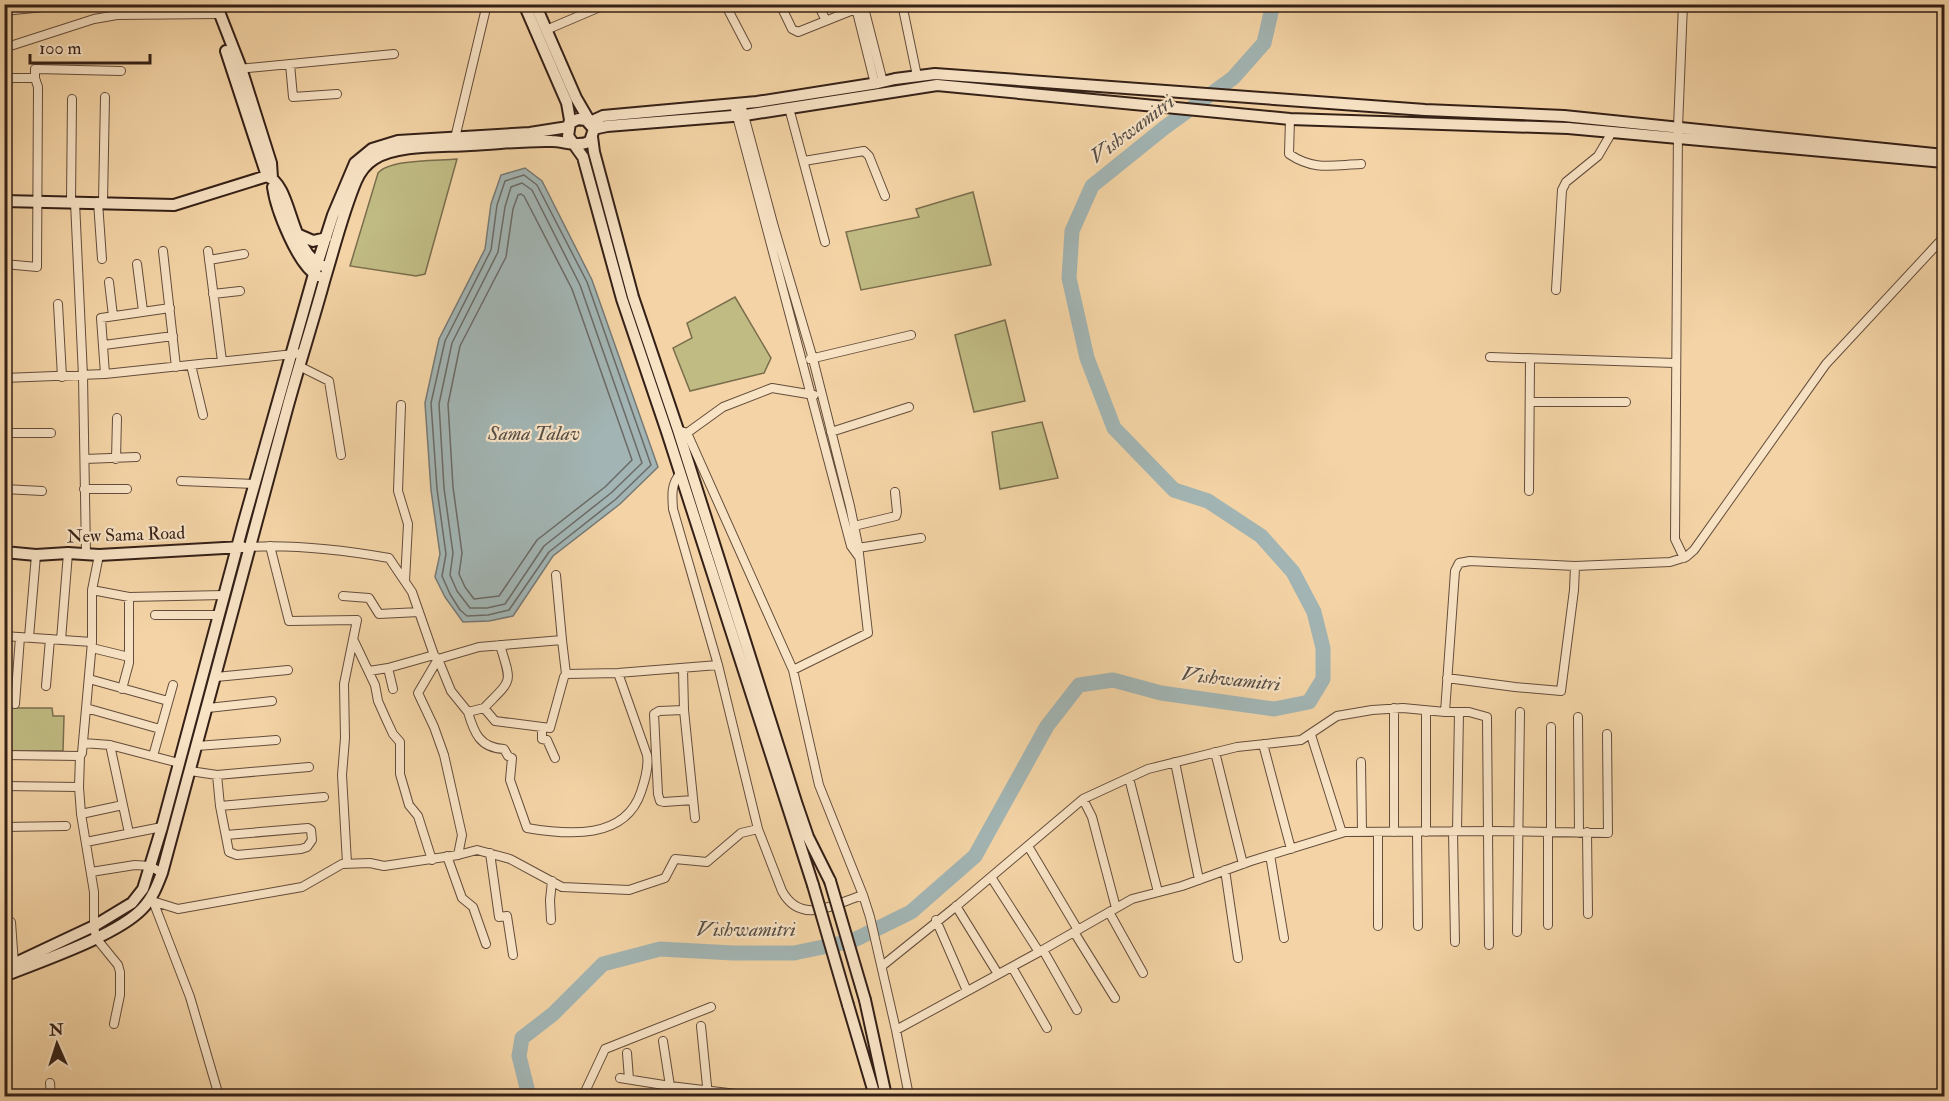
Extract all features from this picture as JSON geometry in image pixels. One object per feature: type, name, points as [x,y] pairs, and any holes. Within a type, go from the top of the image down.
[{"type":"main road","points":[[524,4],[567,103],[570,120],[568,136],[583,157],[612,240],[680,474],[813,885],[874,1096]]},
{"type":"main road","points":[[535,4],[592,129],[594,152],[612,240]]},
{"type":"main road","points":[[213,9],[237,69],[289,236],[302,258],[327,274]]},
{"type":"main road","points":[[4,976],[95,932],[132,903],[143,889],[316,269],[349,174],[362,155],[372,149],[398,141],[530,133],[568,127],[578,119],[592,129],[741,116],[789,108],[917,76],[935,74],[1425,110],[1564,116],[1678,132],[1944,162]]},
{"type":"main road","points":[[9,966],[133,916],[151,901],[162,873],[208,708],[248,547],[342,218],[357,178],[374,159],[385,154],[412,149],[531,141],[582,144],[603,116],[738,104],[876,86],[938,85],[1290,118],[1568,128],[1612,132],[1678,132],[1944,154]]},
{"type":"main road","points":[[1085,99],[1088,85]]},
{"type":"main road","points":[[4,201],[174,205],[271,178]]},
{"type":"main road","points":[[271,178],[280,187],[297,234],[316,269]]},
{"type":"main road","points":[[297,234],[313,241],[326,238]]},
{"type":"main road","points":[[624,283],[683,431],[797,805],[808,837],[830,881],[866,1000],[886,1096]]},
{"type":"main road","name":"New Sama Road","points":[[4,552],[36,555],[68,553],[99,555],[248,547]]},
{"type":"main road","points":[[198,691],[211,694]]},
{"type":"street","points":[[455,138],[487,4]]},
{"type":"street","points":[[546,30],[607,4]]},
{"type":"street","points":[[725,4],[747,46]]},
{"type":"street","points":[[780,4],[794,31],[800,31],[859,6],[876,86]]},
{"type":"street","points":[[818,4],[826,21]]},
{"type":"street","points":[[902,4],[917,76]]},
{"type":"street","points":[[1683,4],[1678,132],[1675,539],[1684,558]]},
{"type":"street","points":[[4,11],[43,7]]},
{"type":"street","points":[[4,48],[106,17],[213,9]]},
{"type":"street","points":[[237,69],[394,54]]},
{"type":"street","points":[[290,64],[293,97],[337,94]]},
{"type":"street","points":[[4,264],[37,267],[38,87],[35,69],[121,71]]},
{"type":"street","points":[[4,78],[35,78]]},
{"type":"street","points":[[102,259],[101,202],[105,97]]},
{"type":"street","points":[[72,99],[73,202],[83,376],[86,554]]},
{"type":"street","points":[[738,104],[770,228],[784,277],[813,359],[831,432],[859,552],[868,633],[793,670]]},
{"type":"street","points":[[789,108],[825,242]]},
{"type":"street","points":[[1290,118],[1289,154],[1302,162],[1317,166],[1361,164]]},
{"type":"street","points":[[1556,290],[1562,190],[1566,182],[1593,161],[1612,132]]},
{"type":"street","points":[[804,161],[864,151],[869,156],[885,196]]},
{"type":"street","points":[[1445,712],[1455,572],[1459,563],[1470,561],[1575,566],[1670,562],[1684,558],[1694,550],[1826,364],[1944,237]]},
{"type":"street","points":[[163,251],[176,367]]},
{"type":"street","points":[[222,361],[208,256],[244,254]]},
{"type":"street","points":[[137,264],[143,311]]},
{"type":"street","points":[[784,277],[802,360],[852,548],[859,552],[921,538]]},
{"type":"street","points":[[109,282],[113,316]]},
{"type":"street","points":[[213,294],[240,291]]},
{"type":"street","points":[[58,304],[62,377]]},
{"type":"street","points":[[105,374],[101,318],[170,308]]},
{"type":"street","points":[[802,360],[911,335]]},
{"type":"street","points":[[104,345],[173,336]]},
{"type":"street","points":[[4,378],[83,376],[303,352]]},
{"type":"street","points":[[1490,357],[1675,363]]},
{"type":"street","points":[[1529,491],[1530,360]]},
{"type":"street","points":[[191,365],[202,416]]},
{"type":"street","points":[[299,366],[328,381],[341,455]]},
{"type":"street","points":[[822,396],[772,388],[723,407],[683,431],[793,670],[819,785],[870,917],[909,1096]]},
{"type":"street","points":[[1530,402],[1626,402]]},
{"type":"street","points":[[401,405],[398,491],[408,524],[405,581]]},
{"type":"street","points":[[831,432],[909,407]]},
{"type":"street","points":[[116,459],[117,418]]},
{"type":"street","points":[[4,433],[51,433]]},
{"type":"street","points":[[85,459],[136,457]]},
{"type":"street","points":[[680,474],[675,480],[672,491],[673,509],[718,665],[758,829],[782,891],[794,906],[801,910],[813,911],[863,895]]},
{"type":"street","points":[[181,481],[255,484]]},
{"type":"street","points":[[4,489],[42,491]]},
{"type":"street","points":[[84,489],[127,489]]},
{"type":"street","points":[[854,526],[896,516],[895,492]]},
{"type":"street","points":[[270,546],[289,621],[357,620],[344,684],[345,738],[342,775],[347,863]]},
{"type":"street","points":[[248,547],[270,546],[350,551],[389,558],[412,591],[436,657],[451,691],[468,712],[475,735],[494,748],[504,749],[512,758],[510,780],[527,828],[574,833],[602,829],[626,818],[639,798],[647,766],[647,755],[618,673]]},
{"type":"street","points":[[62,640],[68,553]]},
{"type":"street","points":[[15,704],[36,555]]},
{"type":"street","points":[[99,555],[92,590],[92,645],[80,756],[79,787],[81,814],[92,872],[95,932],[118,965],[120,972],[120,995],[114,1024]]},
{"type":"street","points":[[1447,678],[1561,691],[1575,566]]},
{"type":"street","points":[[484,708],[495,720],[550,728],[566,674],[556,575]]},
{"type":"street","points":[[92,590],[129,597],[224,595]]},
{"type":"street","points":[[344,596],[369,598],[379,614],[419,612]]},
{"type":"street","points":[[122,689],[129,657],[129,597]]},
{"type":"street","points":[[155,615],[219,615]]},
{"type":"street","points":[[4,636],[62,640],[92,645],[129,657]]},
{"type":"street","points":[[46,686],[50,639]]},
{"type":"street","points":[[369,671],[479,647],[562,640]]},
{"type":"street","points":[[354,641],[375,685],[378,701],[386,719],[393,734],[400,742],[400,774],[409,805],[418,816],[432,860]]},
{"type":"street","points":[[468,712],[484,708],[508,682],[509,675],[500,645]]},
{"type":"street","points":[[436,657],[418,693],[444,755],[462,835],[458,855]]},
{"type":"street","points":[[566,674],[618,673],[718,665]]},
{"type":"street","points":[[388,668],[393,689]]},
{"type":"street","points":[[683,669],[684,710],[695,818]]},
{"type":"street","points":[[216,677],[288,670]]},
{"type":"street","points":[[88,679],[168,701]]},
{"type":"street","points":[[153,756],[173,685]]},
{"type":"street","points":[[208,708],[272,701]]},
{"type":"street","points":[[86,708],[160,729]]},
{"type":"street","points":[[881,964],[956,906],[1083,799],[1148,769],[1237,747],[1301,740],[1337,716],[1394,708],[1445,712],[1469,711],[1487,717],[1490,945]]},
{"type":"street","points":[[1394,708],[1394,832]]},
{"type":"street","points":[[684,710],[659,711],[654,714],[658,794],[660,801],[664,802],[693,800]]},
{"type":"street","points":[[1418,926],[1426,711]]},
{"type":"street","points":[[1455,942],[1455,831],[1459,712]]},
{"type":"street","points":[[1517,932],[1520,712]]},
{"type":"street","points":[[1578,717],[1588,914]]},
{"type":"street","points":[[542,727],[542,739],[547,740],[555,758]]},
{"type":"street","points":[[1548,925],[1551,727]]},
{"type":"street","points":[[896,1030],[1132,899],[1199,880],[1342,833],[1518,831],[1608,833],[1607,734]]},
{"type":"street","points":[[1311,735],[1342,833]]},
{"type":"street","points":[[197,746],[276,740]]},
{"type":"street","points":[[83,743],[110,745],[179,763]]},
{"type":"street","points":[[1263,744],[1291,849]]},
{"type":"street","points":[[110,745],[129,833]]},
{"type":"street","points":[[1215,752],[1243,864]]},
{"type":"street","points":[[4,755],[80,756]]},
{"type":"street","points":[[1175,762],[1199,880]]},
{"type":"street","points":[[1361,762],[1362,831]]},
{"type":"street","points":[[190,771],[217,775],[309,767]]},
{"type":"street","points":[[217,775],[220,806],[229,852],[237,855],[301,849],[308,847],[312,840],[311,830],[308,828],[226,836]]},
{"type":"street","points":[[1129,777],[1158,892]]},
{"type":"street","points":[[4,786],[79,787]]},
{"type":"street","points":[[220,806],[324,796]]},
{"type":"street","points":[[1083,799],[1092,817],[1112,910],[1143,973]]},
{"type":"street","points":[[81,814],[123,805]]},
{"type":"street","points":[[4,827],[66,826]]},
{"type":"street","points":[[86,842],[162,827]]},
{"type":"street","points":[[151,901],[178,909],[302,887],[347,863],[370,863],[384,866],[432,860],[477,850],[510,859],[562,887],[629,890],[665,878],[675,858],[707,862],[741,832],[758,829]]},
{"type":"street","points":[[1378,832],[1378,926]]},
{"type":"street","points":[[1028,846],[1115,998]]},
{"type":"street","points":[[490,853],[499,917],[507,916],[513,955]]},
{"type":"street","points":[[1270,855],[1284,938]]},
{"type":"street","points":[[447,856],[462,898],[473,906],[486,944]]},
{"type":"street","points":[[92,872],[135,865],[150,866],[162,873]]},
{"type":"street","points":[[1225,870],[1238,958]]},
{"type":"street","points":[[991,877],[1041,951],[1077,1010]]},
{"type":"street","points":[[551,920],[552,881]]},
{"type":"street","points":[[151,901],[190,998],[219,1096]]},
{"type":"street","points":[[956,906],[998,974]]},
{"type":"street","points":[[4,919],[9,919],[11,922],[9,966]]},
{"type":"street","points":[[936,920],[967,991]]},
{"type":"street","points":[[1012,966],[1047,1028]]},
{"type":"street","points":[[583,1096],[605,1049],[711,1007]]},
{"type":"street","points":[[701,1026],[708,1093]]},
{"type":"street","points":[[663,1041],[670,1086]]},
{"type":"street","points":[[627,1053],[625,1078],[708,1093],[753,1096]]},
{"type":"street","points":[[50,1083],[51,1096]]},
{"type":"shaded area","points":[[457,159],[425,274],[416,276],[350,266],[378,173],[384,168],[403,163]]},
{"type":"shaded area","points":[[973,192],[991,265],[861,290],[846,232],[919,217],[916,209]]},
{"type":"shaded area","points":[[735,297],[771,358],[764,373],[690,391],[673,348],[692,338],[687,323]]},
{"type":"shaded area","points":[[1005,320],[1025,401],[974,412],[955,335]]},
{"type":"shaded area","points":[[1042,422],[1058,478],[1000,489],[992,432]]},
{"type":"shaded area","points":[[5,708],[52,708],[53,716],[64,716],[63,751],[5,751]]},
{"type":"water","name":"Sama Talav","points":[[525,168],[542,181],[592,280],[658,467],[620,504],[553,556],[513,616],[489,621],[463,622],[445,597],[435,577],[440,554],[431,490],[425,403],[439,339],[485,249],[491,204],[501,175]]},
{"type":"waterway","name":"Vishwamitri","points":[[523,1096],[527,1088],[519,1056],[522,1038],[553,1014],[603,964],[660,949],[733,953],[794,953],[852,941],[911,912],[975,856],[1047,726],[1079,685],[1113,680],[1161,693],[1274,709],[1309,702],[1323,679],[1323,648],[1314,612],[1293,572],[1261,536],[1208,501],[1174,490],[1114,428],[1087,358],[1069,278],[1072,231],[1092,186],[1164,128],[1233,78],[1264,43],[1273,4]]}]
